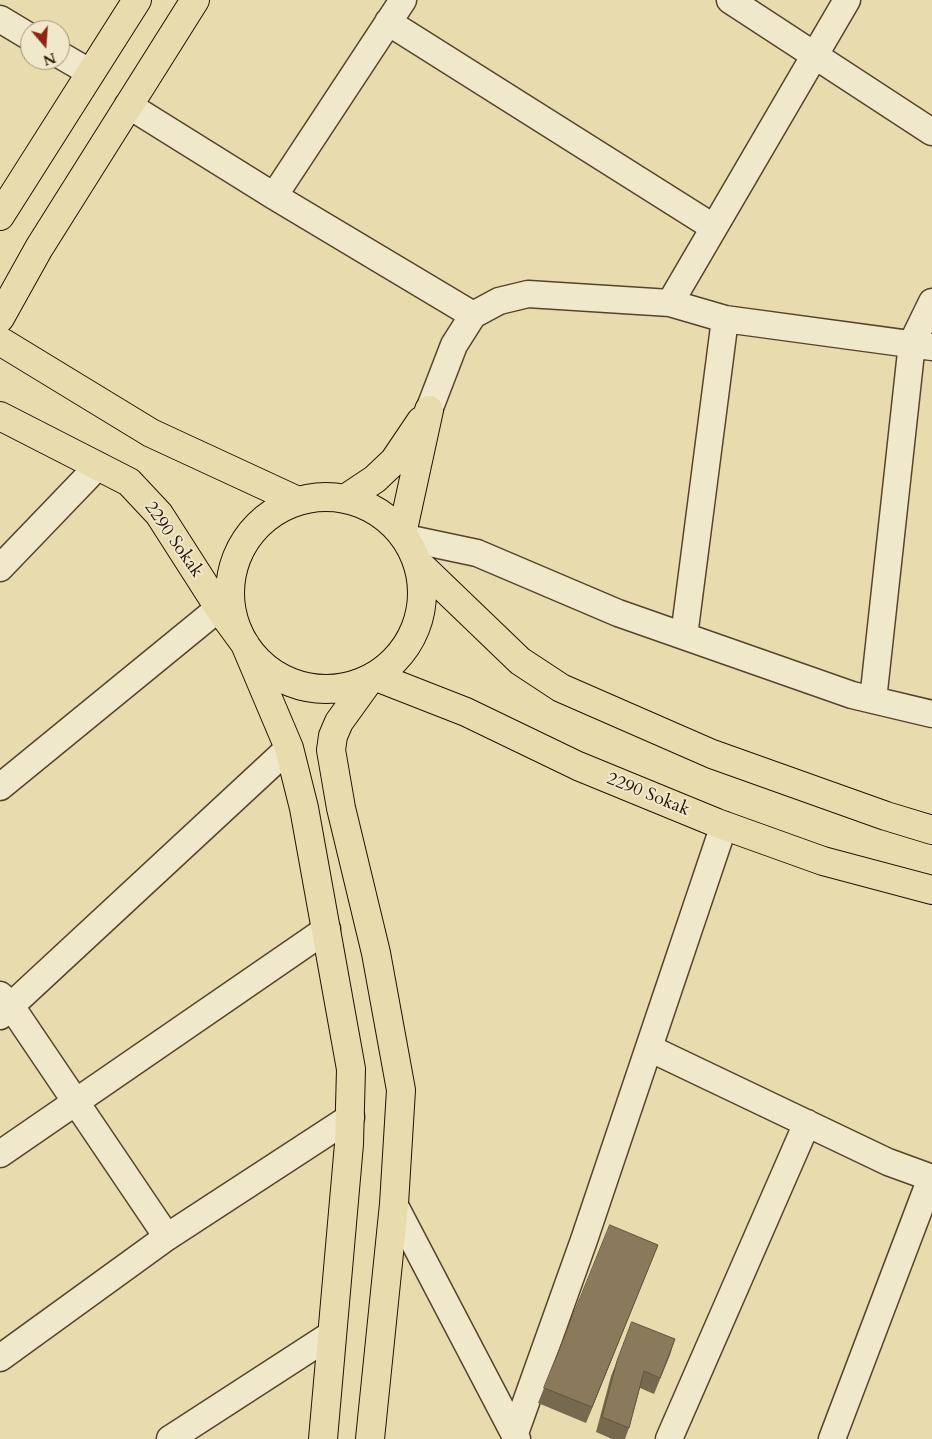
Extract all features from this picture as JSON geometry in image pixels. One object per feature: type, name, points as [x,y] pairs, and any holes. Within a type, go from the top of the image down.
[{"type":"main road","points":[[0,216],[137,0]]},
{"type":"main road","points":[[0,318],[39,248],[194,0]]},
{"type":"main road","points":[[0,193],[24,178]]},
{"type":"main road","points":[[0,341],[151,433],[298,501]]},
{"type":"main road","points":[[345,499],[375,479],[394,461],[429,410]]},
{"type":"main road","points":[[408,545],[429,410]]},
{"type":"main road","name":"2290 Sokak","points":[[0,416],[129,482],[159,514],[219,608],[245,644]]},
{"type":"main road","name":"2290 Sokak","points":[[408,545],[420,568],[423,601],[414,632],[396,660],[372,678],[338,689],[305,688],[277,676],[253,657],[236,630],[229,600],[232,569],[245,541],[266,518],[298,501],[323,497],[354,500],[383,515],[408,545],[520,661],[561,688],[712,754],[886,816],[932,830]]},
{"type":"main road","points":[[245,644],[289,748],[304,808],[352,1069],[351,1118],[323,1439]]},
{"type":"main road","points":[[370,1439],[394,1204],[402,1090],[376,953],[341,808],[330,750],[339,722],[372,678]]},
{"type":"main road","name":"2290 Sokak","points":[[372,678],[466,712],[578,766],[724,825],[823,861],[932,890]]},
{"type":"street","points":[[274,196],[403,0]]},
{"type":"street","points":[[730,0],[932,132]]},
{"type":"street","points":[[670,303],[847,0]]},
{"type":"street","points":[[0,19],[20,31]]},
{"type":"street","points":[[388,22],[713,227]]},
{"type":"street","points":[[70,61],[91,73]]},
{"type":"street","points":[[128,105],[274,196],[473,315]]},
{"type":"street","points":[[429,410],[454,345],[473,315],[498,301],[528,294],[670,303],[725,319],[922,345]]},
{"type":"street","points":[[873,700],[922,345],[932,302]]},
{"type":"street","points":[[684,636],[725,319]]},
{"type":"street","points":[[0,568],[98,466]]},
{"type":"street","points":[[408,545],[477,553],[618,613],[852,695],[932,714]]},
{"type":"street","points":[[0,787],[219,608]]},
{"type":"street","points":[[167,1237],[75,1101],[4,1006],[289,748]]},
{"type":"street","points":[[508,1437],[584,1240],[724,825]]},
{"type":"street","points":[[0,1154],[327,929]]},
{"type":"street","points":[[649,1048],[888,1162],[931,1178],[839,1437]]},
{"type":"street","points":[[0,1358],[167,1237],[351,1118]]},
{"type":"street","points":[[669,1439],[807,1123]]},
{"type":"street","points":[[394,1204],[508,1437]]},
{"type":"street","points":[[170,1439],[332,1334]]},
{"type":"building","points":[[610,1225],[658,1245],[592,1407],[544,1388]]},
{"type":"building","points":[[632,1322],[675,1339],[660,1378],[644,1371],[629,1428],[602,1417],[617,1361]]}]
